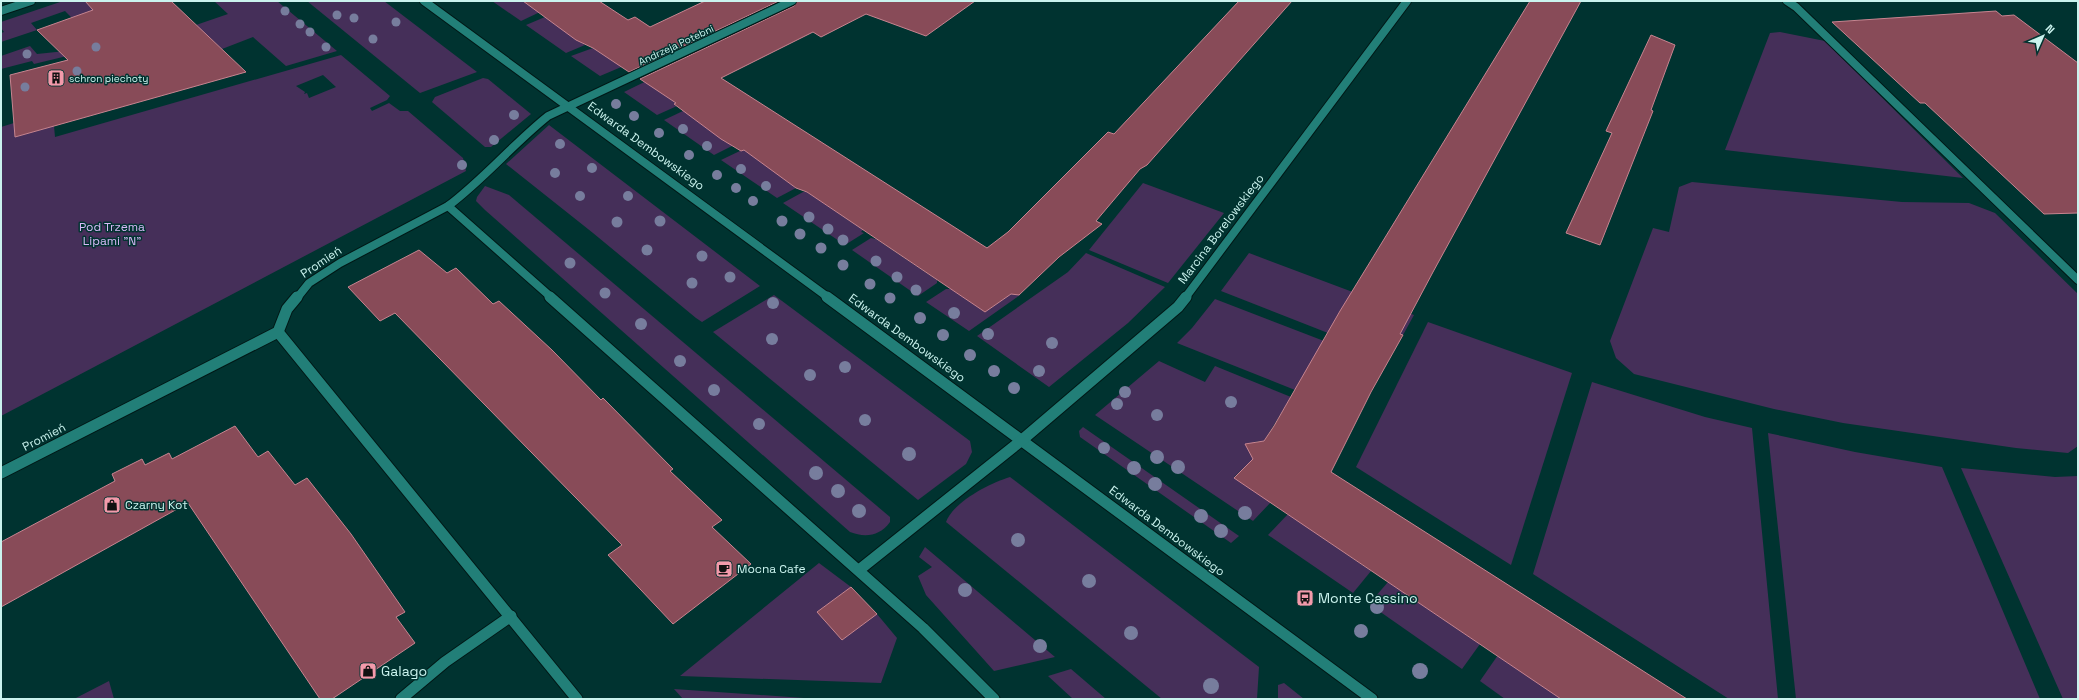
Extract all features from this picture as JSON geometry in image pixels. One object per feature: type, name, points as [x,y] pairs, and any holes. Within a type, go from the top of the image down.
[{"type":"street","points":[[1,11],[30,1]]},
{"type":"street","name":"Edwarda Dembowskiego","points":[[424,1],[1372,699]]},
{"type":"street","name":"Andrzeja Potebni","points":[[568,106],[792,1]]},
{"type":"street","name":"Marcina Borelowskiego","points":[[859,570],[1022,440],[1178,307],[1407,1]]},
{"type":"street","points":[[1787,1],[1796,7],[2078,280]]},
{"type":"street","name":"Promień","points":[[1,473],[278,332],[288,309],[309,284],[340,263],[448,206],[463,195],[524,135],[548,116],[568,106]]},
{"type":"street","points":[[448,206],[859,570],[923,628],[994,699]]},
{"type":"street","points":[[278,332],[511,616],[577,699]]},
{"type":"street","points":[[401,699],[445,662],[511,616]]},
{"type":"green space","points":[[63,1],[85,1],[93,10],[72,18],[65,11],[31,23],[37,30],[1,42],[1,33],[4,32],[1,28],[1,22]]},
{"type":"green space","points":[[214,1],[277,1],[337,51],[286,66],[253,37],[222,49],[196,25],[228,14]]},
{"type":"green space","points":[[307,1],[384,1],[477,72],[420,93]]},
{"type":"green space","points":[[492,1],[524,1],[540,12],[521,21]]},
{"type":"green space","points":[[545,17],[585,45],[566,53],[526,25]]},
{"type":"green space","points":[[1780,32],[1825,41],[1963,178],[1725,150],[1770,33]]},
{"type":"green space","points":[[661,40],[671,46],[600,76],[571,56],[593,48],[614,62]]},
{"type":"green space","points":[[30,46],[37,54],[104,47],[34,64],[32,61],[1,69],[1,56]]},
{"type":"green space","name":"Pod Trzema Lipami \"N\"","points":[[341,55],[390,96],[387,100],[370,108],[372,111],[389,103],[400,111],[408,111],[463,158],[466,171],[1,416],[1,127],[14,123],[15,137],[54,126],[55,137]],"holes":[[[323,75],[336,87],[309,98],[307,93],[304,94],[305,92],[296,86]]]},
{"type":"green space","points":[[669,70],[655,89],[676,103],[674,105],[677,106],[657,115],[624,92]]},
{"type":"green space","points":[[483,78],[488,79],[531,114],[491,147],[485,147],[432,102],[435,97]]},
{"type":"green space","points":[[683,111],[687,111],[734,145],[714,155],[664,120]]},
{"type":"green space","points":[[549,125],[760,286],[702,322],[696,318],[506,164]]},
{"type":"green space","points":[[744,149],[796,188],[777,198],[721,160]]},
{"type":"green space","points":[[1692,182],[1902,202],[1969,203],[1995,213],[2078,294],[2078,446],[2068,453],[2016,448],[1843,423],[1774,409],[1634,374],[1616,358],[1610,341],[1653,228],[1669,232],[1679,187]]},
{"type":"green space","points":[[1143,183],[1224,213],[1168,283],[1089,250]]},
{"type":"green space","points":[[485,186],[509,195],[890,517],[890,522],[886,527],[877,533],[867,535],[850,532],[485,210],[476,201],[477,197]]},
{"type":"green space","points":[[803,192],[807,192],[863,230],[861,232],[864,233],[845,245],[783,203]]},
{"type":"green space","points":[[871,238],[876,239],[937,280],[937,283],[918,296],[852,250]]},
{"type":"green space","points":[[1086,253],[1165,287],[1128,323],[1049,387],[977,336],[1068,272]]},
{"type":"green space","points":[[1249,253],[1414,315],[1403,335],[1340,311],[1328,333],[1221,291]]},
{"type":"green space","points":[[946,289],[951,289],[985,312],[1011,294],[1020,295],[969,331],[926,302]]},
{"type":"green space","points":[[774,295],[970,441],[972,452],[966,464],[918,500],[713,332]]},
{"type":"green space","points":[[1215,299],[1324,341],[1295,390],[1177,343],[1192,328]]},
{"type":"green space","points":[[1428,322],[1572,373],[1511,565],[1356,467]]},
{"type":"green space","points":[[1159,361],[1205,382],[1215,366],[1291,397],[1264,441],[1254,442],[1249,451],[1253,459],[1234,477],[1271,502],[1253,521],[1095,415]]},
{"type":"green space","points":[[1592,382],[1705,417],[1752,428],[1778,699],[1729,699],[1533,574]]},
{"type":"green space","points":[[1083,427],[1239,536],[1231,543],[1080,437],[1079,431]]},
{"type":"green space","points":[[1768,433],[1855,452],[1942,467],[2040,699],[1796,699]]},
{"type":"green space","points":[[1961,468],[2055,477],[2078,476],[2078,699],[2063,699]]},
{"type":"green space","points":[[1010,477],[1259,667],[1257,699],[1162,699],[946,522],[956,507],[973,494]]},
{"type":"green space","points":[[1288,514],[1371,571],[1353,593],[1268,535]]},
{"type":"green space","points":[[925,547],[1055,657],[994,671],[926,595],[918,576],[932,567],[919,557]]},
{"type":"green space","points":[[819,563],[851,587],[817,612],[842,640],[877,614],[897,638],[881,683],[680,676]]},
{"type":"green space","points":[[1388,582],[1480,644],[1462,669],[1369,604]]},
{"type":"green space","points":[[1498,655],[1561,699],[1505,699],[1480,681]]},
{"type":"green space","points":[[1071,669],[1106,699],[1073,699],[1048,676]]},
{"type":"green space","points":[[109,681],[114,699],[74,699]]},
{"type":"green space","points":[[1284,683],[1304,699],[1278,699],[1278,685]]},
{"type":"green space","points":[[674,689],[818,699],[683,699]]},
{"type":"building","points":[[85,1],[171,1],[246,72],[15,137],[10,75],[68,60],[37,30],[93,10]]},
{"type":"building","points":[[523,1],[599,1],[628,20],[635,17],[650,27],[705,1],[779,1],[629,72],[593,48],[576,40]]},
{"type":"building","points":[[797,1],[975,1],[926,36],[866,14],[821,37],[813,32],[721,78],[987,248],[1008,232],[1108,132],[1114,134],[1239,1],[1292,1],[1147,165],[1140,169],[1096,221],[1102,224],[1059,257],[1019,295],[1011,294],[985,312],[807,192],[796,188],[744,150],[741,151],[721,139],[674,104],[676,103],[640,79],[794,6]]},
{"type":"building","points":[[1530,1],[1581,1],[1400,334],[1403,335],[1371,392],[1331,472],[1687,699],[1561,699],[1234,478],[1253,459],[1245,444],[1264,441],[1274,426],[1340,311]]},
{"type":"building","points":[[1996,11],[2002,16],[2014,15],[2078,63],[2078,213],[2044,214],[1925,103],[1920,103],[1832,22]]},
{"type":"building","points":[[1651,35],[1675,45],[1651,110],[1653,111],[1600,245],[1566,233],[1612,133],[1606,131]]},
{"type":"building","points":[[419,250],[447,273],[456,268],[493,304],[499,301],[552,350],[601,400],[603,398],[673,469],[670,471],[722,520],[712,527],[751,564],[673,624],[608,555],[622,545],[395,313],[380,321],[348,287]]},
{"type":"building","points":[[235,426],[258,457],[268,451],[295,485],[307,478],[351,534],[405,612],[396,617],[415,643],[332,699],[320,699],[188,503],[1,607],[1,542],[115,481],[112,474],[142,459],[145,465],[169,453],[172,459]]},
{"type":"building","points":[[851,587],[877,614],[842,640],[817,612]]},
{"type":"place","name":"schron piechoty","points":[[56,78]]},
{"type":"place","name":"Czarny Kot","points":[[112,505]]},
{"type":"place","name":"Mocna Cafe","points":[[724,569]]},
{"type":"place","name":"Monte Cassino","points":[[1305,598]]},
{"type":"place","name":"Galago","points":[[368,671]]}]
